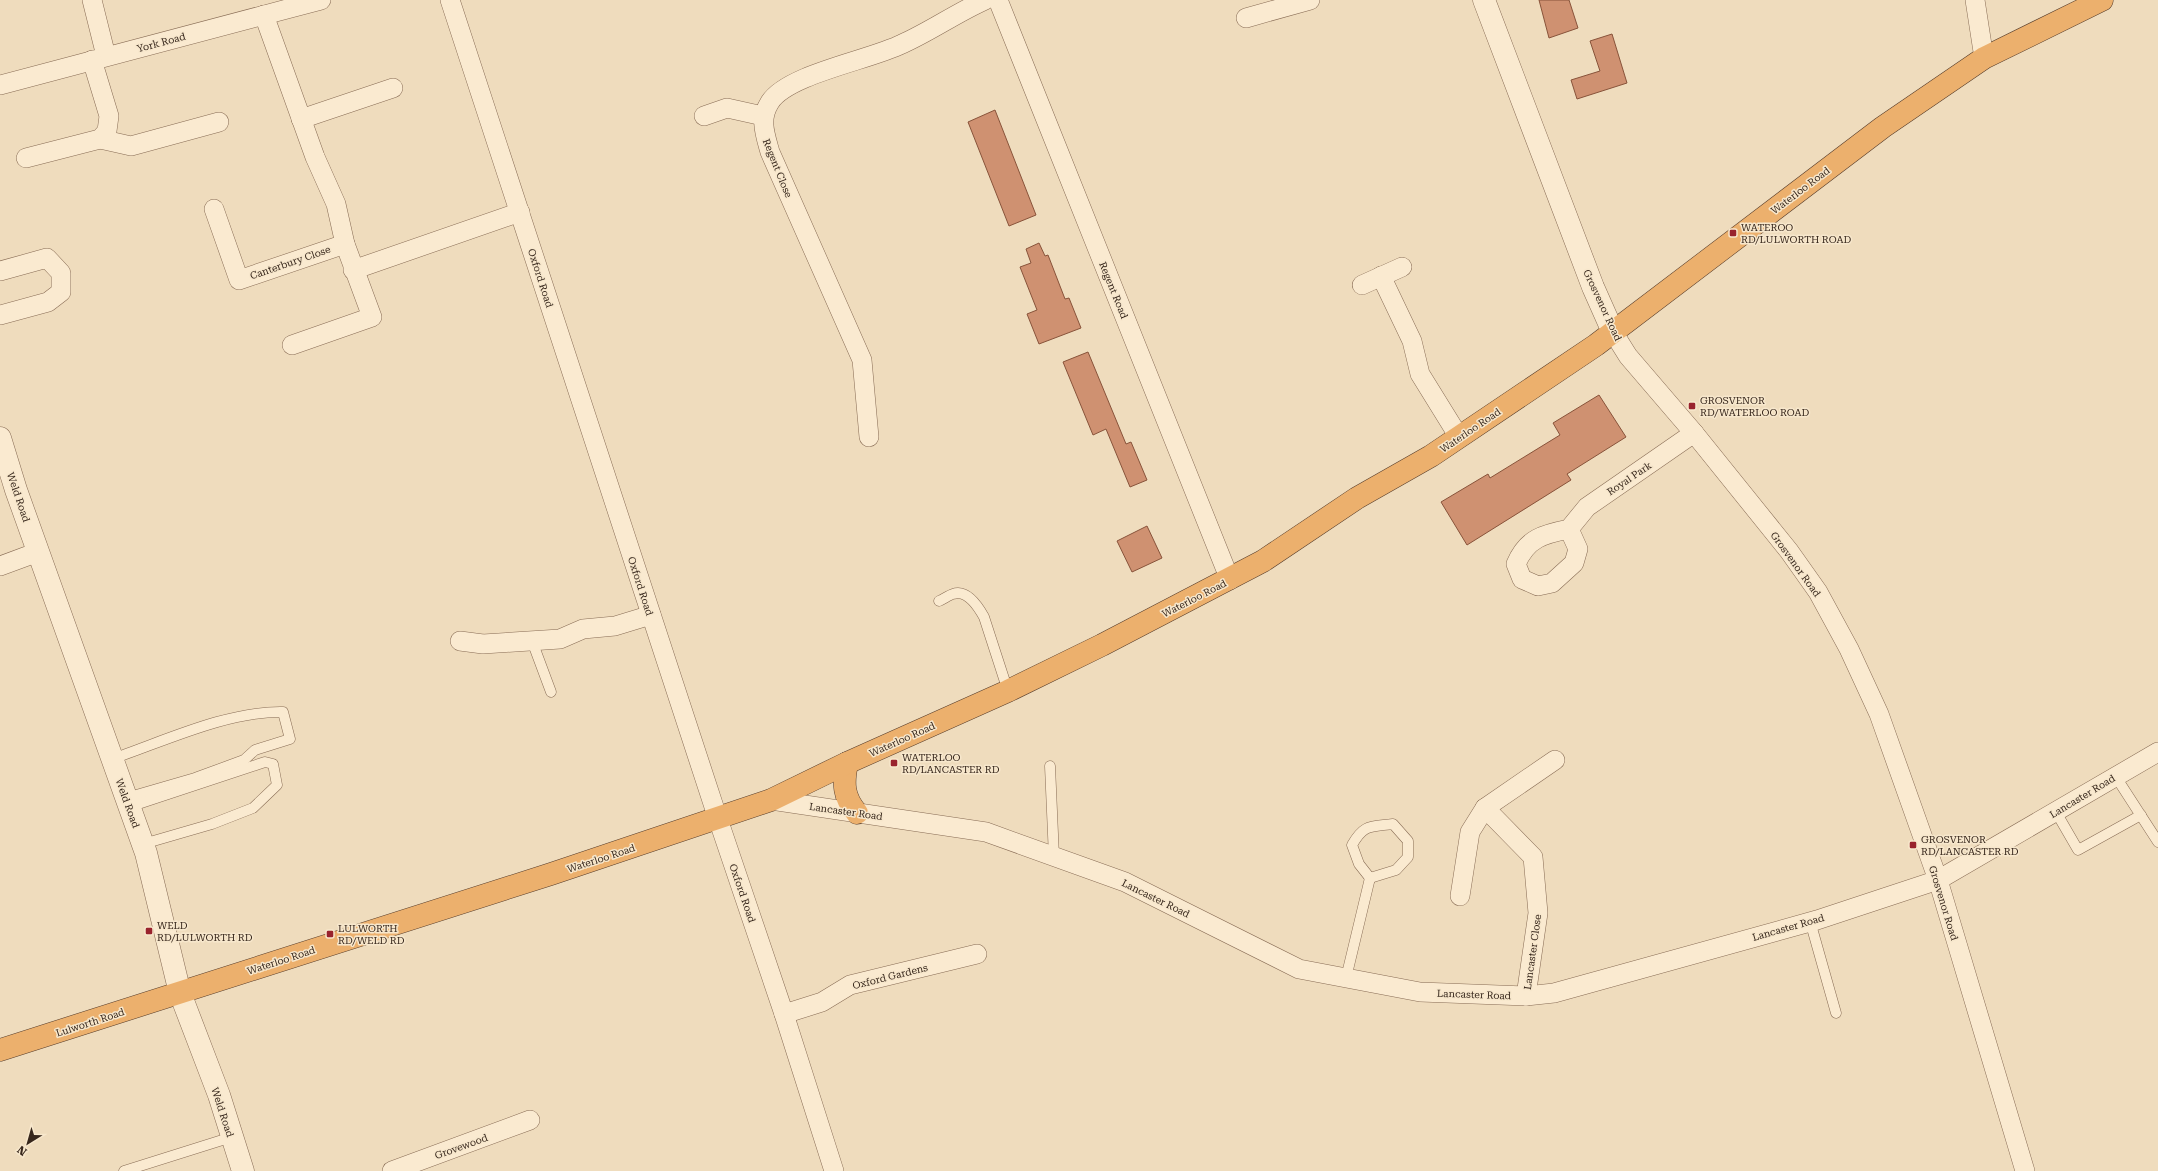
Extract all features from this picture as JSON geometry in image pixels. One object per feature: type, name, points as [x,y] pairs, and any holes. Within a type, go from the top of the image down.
[{"type":"highway","name":"Waterloo Road","points":[[180,993],[718,819],[771,800],[847,763],[1008,691],[1230,580],[1263,561],[1357,498],[1431,456],[1613,332],[1883,127],[1984,58],[2102,0]]},
{"type":"highway","points":[[847,763],[844,780],[847,800],[857,813]]},
{"type":"highway","name":"Lulworth Road","points":[[0,1050],[180,993]]},
{"type":"street","points":[[92,0],[99,58],[109,116],[108,131],[100,139]]},
{"type":"street","name":"York Road","points":[[0,85],[321,0]]},
{"type":"street","name":"Oxford Road","points":[[450,0],[718,819],[784,1014],[834,1171]]},
{"type":"street","points":[[704,116],[727,108],[763,116],[779,91],[822,72],[901,45],[960,11],[986,0]]},
{"type":"street","name":"Regent Road","points":[[998,0],[1230,580]]},
{"type":"street","points":[[1246,18],[1310,0]]},
{"type":"street","name":"Grosvenor Road","points":[[1484,0],[1593,288],[1613,332],[1628,356],[1694,433],[1789,550],[1818,592],[1849,649],[1879,714],[1938,880],[2025,1171]]},
{"type":"street","points":[[1975,0],[1984,58]]},
{"type":"street","points":[[264,15],[315,157],[336,204],[345,244],[353,270],[372,317],[292,345]]},
{"type":"street","points":[[301,119],[393,88]]},
{"type":"street","name":"Regent Close","points":[[763,116],[763,128],[770,152],[862,360],[869,437]]},
{"type":"street","points":[[26,158],[100,139],[131,146],[219,122]]},
{"type":"street","name":"Canterbury Close","points":[[214,209],[239,280],[345,244]]},
{"type":"street","points":[[353,270],[520,212]]},
{"type":"street","points":[[0,271],[47,258],[61,272],[61,292],[48,302],[0,315]]},
{"type":"street","points":[[1362,285],[1402,267]]},
{"type":"street","points":[[1381,276],[1412,340],[1420,374],[1458,437]]},
{"type":"street","name":"Royal Park","points":[[1569,529],[1587,507],[1694,433]]},
{"type":"street","name":"Weld Road","points":[[0,438],[38,552],[143,844],[180,993],[219,1096],[242,1171]]},
{"type":"street","points":[[0,566],[38,552]]},
{"type":"street","points":[[460,641],[483,644],[560,639],[583,629],[615,626],[651,615]]},
{"type":"street","name":"Lancaster Road","points":[[771,800],[986,832],[1125,882],[1300,969],[1420,992],[1526,996],[1554,994],[1810,921],[1938,880],[2158,752]]},
{"type":"street","points":[[1460,896],[1470,832],[1485,808],[1555,760]]},
{"type":"street","name":"Lancaster Close","points":[[1485,808],[1532,857],[1538,913],[1526,996]]},
{"type":"street","name":"Oxford Gardens","points":[[784,1014],[822,1002],[850,985],[977,954]]},
{"type":"street","name":"Grovewood","points":[[392,1171],[530,1120]]},
{"type":"lane","points":[[939,601],[954,593],[959,593],[978,606],[984,617],[1008,691]]},
{"type":"lane","points":[[532,641],[551,692]]},
{"type":"lane","points":[[112,759],[219,722],[266,712],[283,712],[290,739],[255,750],[244,760],[128,803]]},
{"type":"lane","points":[[128,803],[265,762],[273,764],[277,785],[253,808],[212,824],[143,844]]},
{"type":"lane","points":[[1050,766],[1054,857]]},
{"type":"lane","points":[[2116,777],[2158,842]]},
{"type":"lane","points":[[2056,812],[2078,850],[2141,816]]},
{"type":"lane","points":[[1393,824],[1408,842],[1408,856],[1396,870],[1370,878],[1359,864],[1352,845],[1360,831],[1372,827],[1393,824]]},
{"type":"lane","points":[[1346,978],[1370,878]]},
{"type":"lane","points":[[1810,921],[1836,1013]]},
{"type":"lane","points":[[124,1171],[232,1137]]},
{"type":"building","points":[[1539,0],[1569,0],[1578,28],[1549,38]]},
{"type":"building","points":[[1612,34],[1627,83],[1577,99],[1571,80],[1600,71],[1590,41]]},
{"type":"building","points":[[995,110],[1036,215],[1009,226],[968,122]]},
{"type":"building","points":[[1039,243],[1045,256],[1048,255],[1065,299],[1069,298],[1081,328],[1039,344],[1027,314],[1037,310],[1020,267],[1031,263],[1026,249]]},
{"type":"building","points":[[1088,352],[1126,444],[1131,442],[1147,480],[1130,487],[1106,429],[1093,435],[1063,362]]},
{"type":"building","points":[[1599,395],[1626,437],[1567,474],[1571,480],[1467,545],[1441,502],[1488,474],[1490,478],[1560,435],[1553,423]]},
{"type":"building","points":[[1147,526],[1162,558],[1132,572],[1117,541]]},
{"type":"place","name":"WATEROO RD/LULWORTH ROAD","points":[[1733,233]]},
{"type":"place","name":"GROSVENOR RD/WATERLOO ROAD","points":[[1692,406]]},
{"type":"place","name":"WATERLOO RD/LANCASTER RD","points":[[894,763]]},
{"type":"place","name":"GROSVENOR RD/LANCASTER RD","points":[[1913,845]]},
{"type":"place","name":"WELD RD/LULWORTH RD","points":[[149,931]]},
{"type":"place","name":"LULWORTH RD/WELD RD","points":[[330,934]]}]
